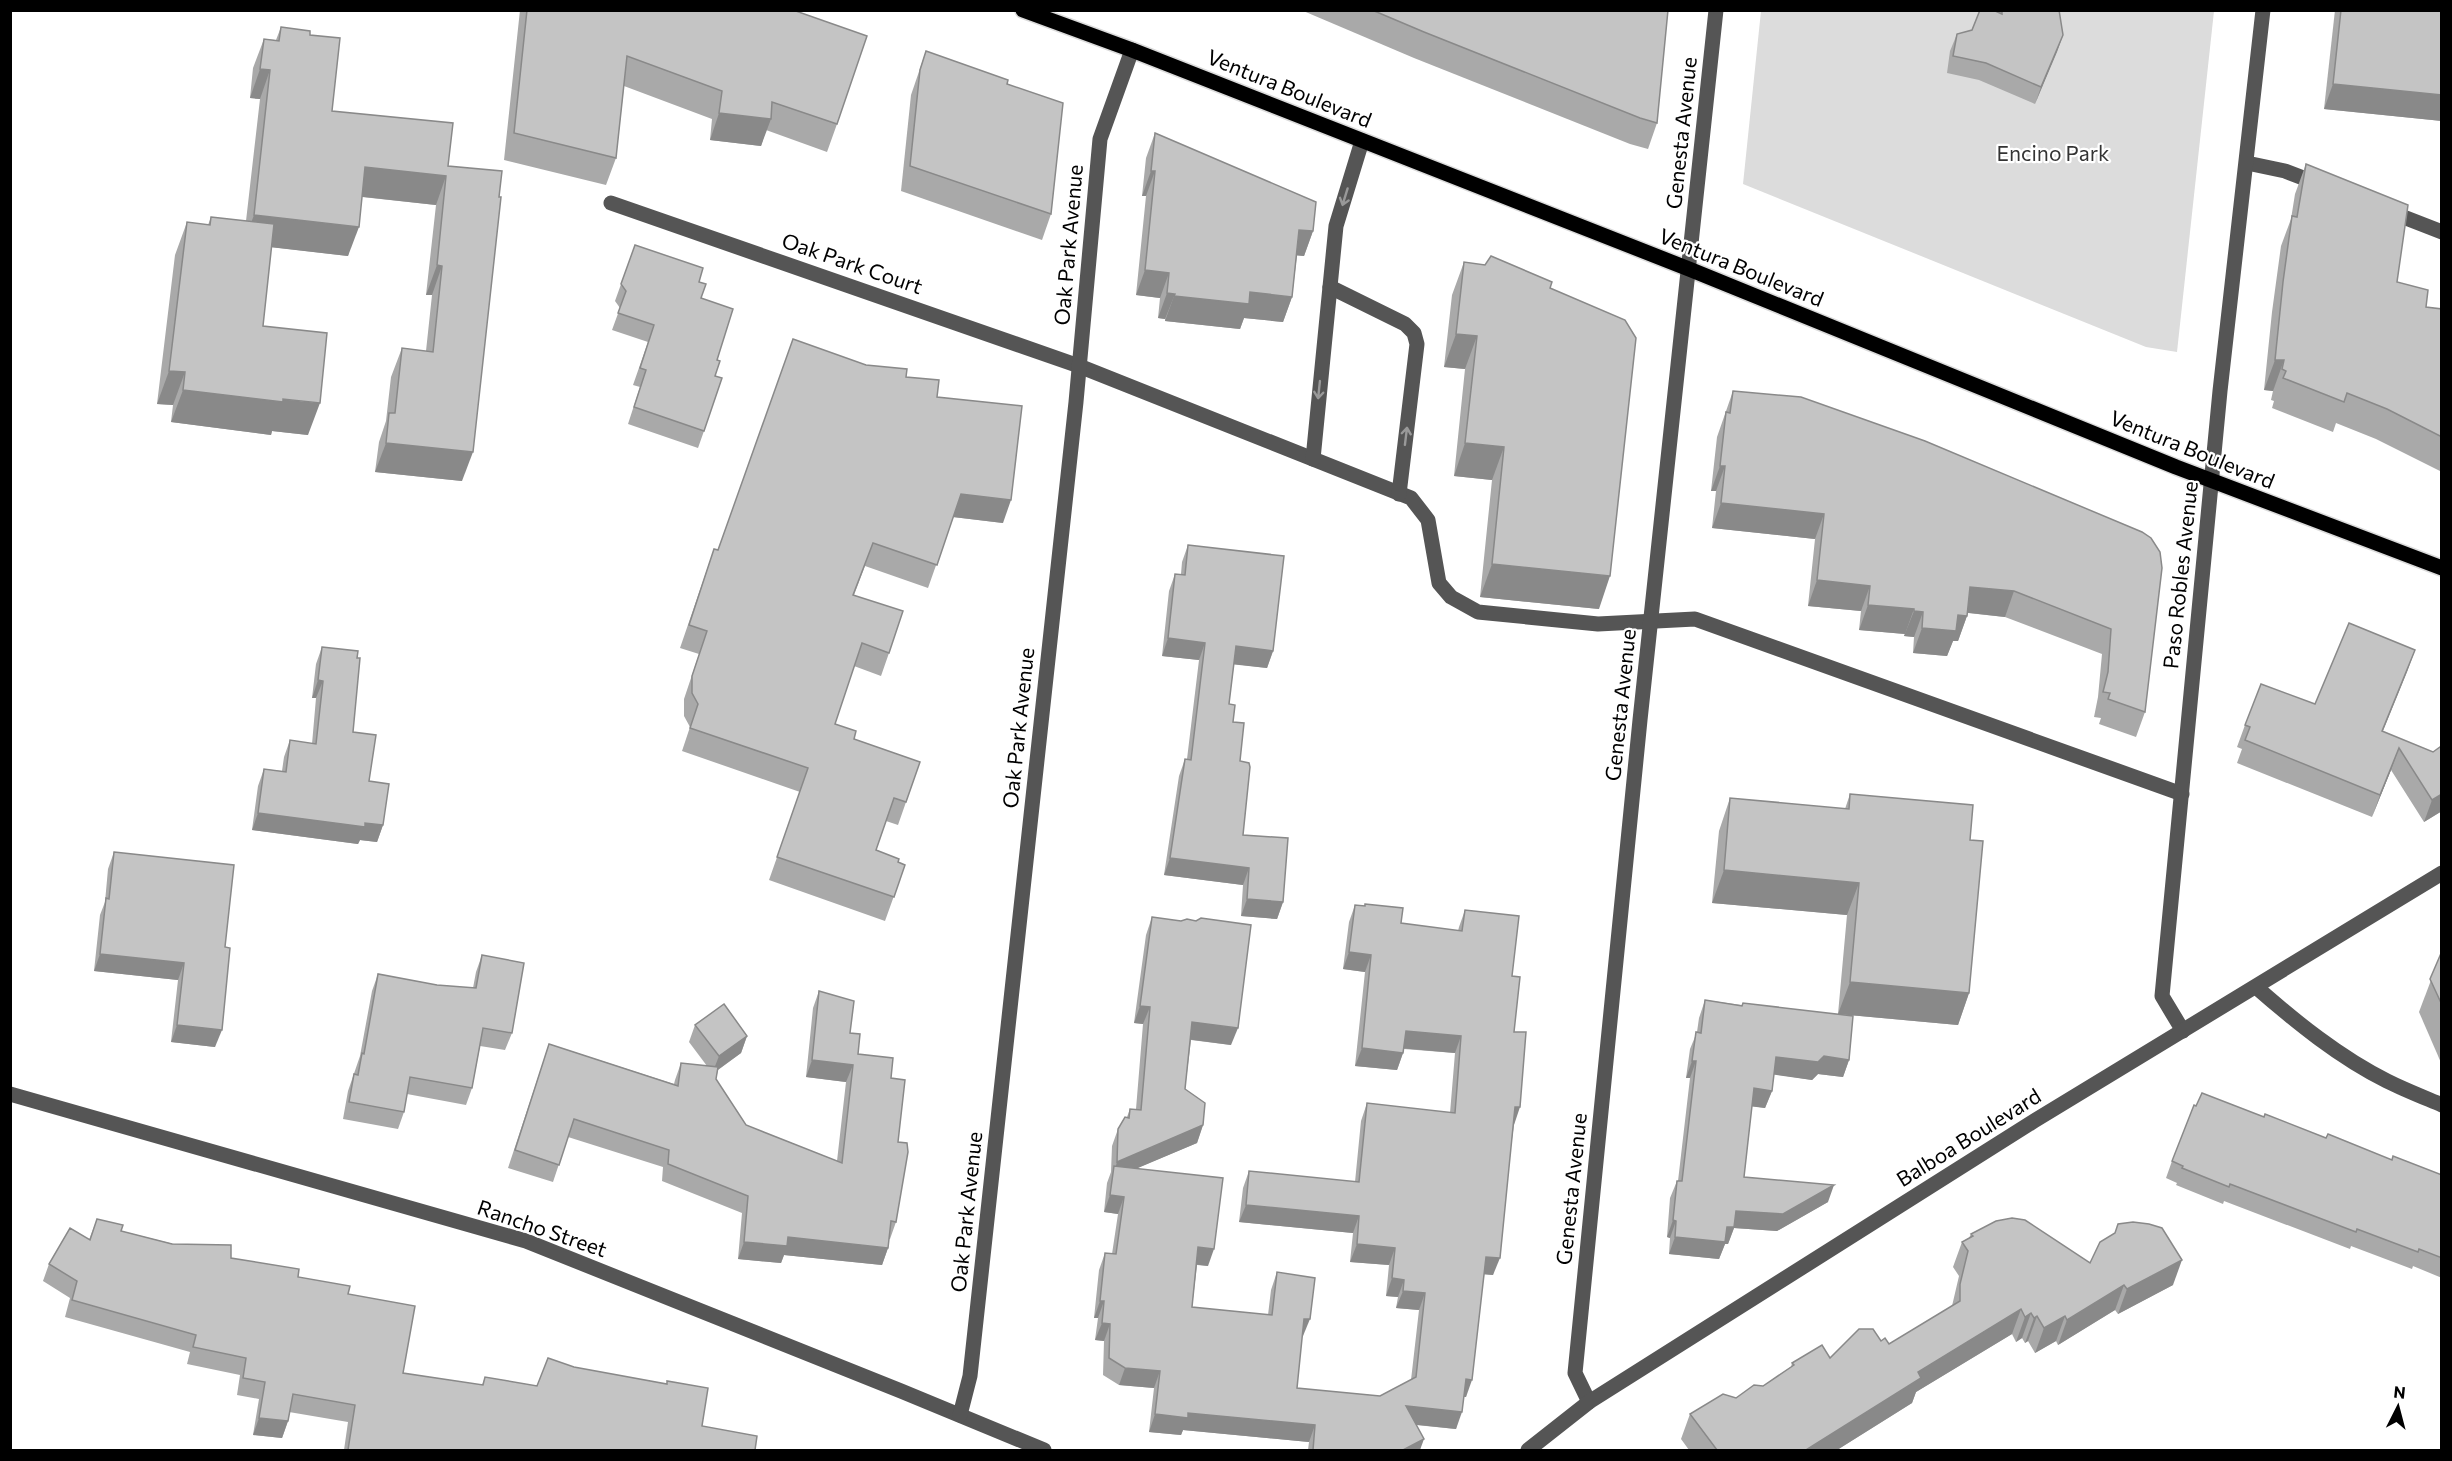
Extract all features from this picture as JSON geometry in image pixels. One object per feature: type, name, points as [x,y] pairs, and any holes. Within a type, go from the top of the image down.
[{"type":"main road","name":"Ventura Boulevard","points":[[1023,10],[1132,50],[1689,269],[2212,481],[2442,568]]},
{"type":"street","name":"Genesta Avenue","points":[[1589,1402],[1575,1373],[1651,620],[1716,10]]},
{"type":"street","name":"Paso Robles Avenue","points":[[2183,1031],[2162,996],[2220,391],[2264,10]]},
{"type":"street","name":"Oak Park Avenue","points":[[960,1415],[972,1364],[1100,139],[1132,50]]},
{"type":"street","points":[[1313,459],[1336,226],[1362,141]]},
{"type":"street","points":[[2247,163],[2285,171],[2337,191]]},
{"type":"street","name":"Oak Park Court","points":[[611,203],[1078,366],[1411,498],[1428,520],[1439,583],[1451,597],[1478,612],[1598,624],[1695,619],[2182,794]]},
{"type":"street","points":[[2379,208],[2442,232]]},
{"type":"street","points":[[1330,287],[1405,324],[1414,333],[1417,344],[1400,494]]},
{"type":"street","name":"Balboa Boulevard","points":[[1528,1450],[1589,1402],[2034,1121],[2442,873]]},
{"type":"street","points":[[2256,987],[2295,1020],[2336,1049],[2385,1080],[2442,1105]]},
{"type":"street","name":"Rancho Street","points":[[10,1094],[526,1241],[1044,1450]]},
{"type":"green space","name":"Encino Park","points":[[1761,11],[2214,11],[2177,352],[2146,347],[1743,184]]},
{"type":"building","points":[[527,10],[793,10],[867,36],[837,124],[772,102],[771,119],[719,113],[722,91],[627,56],[616,158],[514,133]]},
{"type":"building","points":[[1372,10],[1668,10],[1657,123],[1640,118]]},
{"type":"building","points":[[1980,10],[1993,10],[2002,14],[2002,10],[2059,10],[2063,35],[2041,87],[1986,63],[1953,56],[1957,34],[1972,30]]},
{"type":"building","points":[[2341,10],[2442,10],[2442,95],[2333,84]]},
{"type":"building","points":[[281,27],[310,31],[310,35],[340,38],[332,111],[453,123],[448,166],[502,171],[473,452],[386,443],[389,413],[395,413],[402,348],[433,352],[442,266],[437,265],[446,176],[365,167],[359,227],[254,215],[270,70],[260,69],[264,39],[279,41]]},
{"type":"building","points":[[926,51],[1008,80],[1007,84],[1063,103],[1051,214],[910,166],[920,70]]},
{"type":"building","points":[[1155,133],[1316,202],[1313,231],[1299,230],[1292,297],[1250,292],[1249,304],[1174,296],[1175,294],[1167,293],[1169,273],[1145,270],[1155,171],[1151,171]]},
{"type":"building","points":[[2306,164],[2408,205],[2397,282],[2428,290],[2426,307],[2442,309],[2442,437],[2387,409],[2347,393],[2344,402],[2283,378],[2286,371],[2282,369],[2284,360],[2275,360],[2283,282],[2292,216],[2297,217]]},
{"type":"building","points":[[211,217],[274,224],[263,326],[327,333],[320,403],[283,399],[283,402],[183,390],[185,372],[169,371],[187,222],[210,225]]},
{"type":"building","points":[[635,245],[703,268],[699,282],[706,284],[701,298],[733,309],[717,360],[720,361],[715,376],[722,378],[704,431],[634,407],[646,370],[640,368],[654,325],[618,313],[626,291],[621,284]]},
{"type":"building","points":[[1491,256],[1552,282],[1550,288],[1625,320],[1636,338],[1610,576],[1492,564],[1504,447],[1465,443],[1477,336],[1456,334],[1464,262],[1485,265]]},
{"type":"building","points":[[793,339],[866,365],[907,369],[906,377],[939,380],[937,397],[1022,406],[1011,500],[961,494],[937,565],[873,543],[853,595],[903,611],[889,653],[862,643],[835,724],[856,731],[854,739],[920,762],[906,802],[894,798],[876,850],[899,859],[898,862],[905,865],[894,897],[777,857],[808,768],[690,728],[698,704],[692,693],[692,676],[707,631],[689,625],[714,549],[718,550]]},
{"type":"building","points":[[1733,391],[1801,397],[1925,441],[2142,532],[2151,538],[2160,552],[2162,568],[2145,712],[2108,699],[2110,693],[2103,692],[2108,672],[2111,629],[2014,591],[1970,587],[1967,616],[1958,615],[1956,631],[1922,628],[1923,612],[1914,611],[1914,609],[1868,605],[1870,586],[1817,580],[1824,514],[1721,503],[1725,466],[1720,466],[1726,412],[1730,413]]},
{"type":"building","points":[[1188,545],[1284,556],[1273,651],[1236,646],[1229,704],[1235,705],[1233,722],[1244,723],[1240,761],[1249,763],[1250,767],[1243,835],[1288,838],[1283,902],[1247,899],[1249,868],[1170,858],[1185,759],[1191,760],[1205,643],[1168,638],[1175,574],[1185,575]]},
{"type":"building","points":[[2349,623],[2415,650],[2382,731],[2433,752],[2440,747],[2442,749],[2442,794],[2432,800],[2399,748],[2380,795],[2245,740],[2250,727],[2245,725],[2261,684],[2315,704]]},
{"type":"building","points":[[322,647],[358,651],[357,658],[360,658],[353,732],[376,735],[369,781],[389,784],[383,825],[365,823],[365,827],[258,813],[264,769],[286,772],[290,740],[316,744],[323,681],[318,680]]},
{"type":"building","points":[[1850,794],[1973,805],[1970,840],[1983,841],[1969,993],[1850,982],[1859,883],[1724,870],[1730,798],[1849,809]]},
{"type":"building","points":[[114,852],[234,865],[225,947],[230,948],[222,1030],[177,1025],[184,963],[100,954]]},
{"type":"building","points":[[1365,904],[1403,908],[1401,923],[1462,931],[1465,910],[1519,916],[1512,976],[1520,977],[1514,1032],[1526,1032],[1520,1107],[1515,1107],[1500,1258],[1486,1257],[1472,1380],[1466,1379],[1462,1412],[1406,1406],[1424,1439],[1403,1450],[1313,1450],[1315,1425],[1188,1413],[1188,1418],[1155,1414],[1160,1371],[1125,1368],[1109,1358],[1110,1324],[1102,1323],[1104,1301],[1100,1301],[1105,1253],[1116,1254],[1124,1197],[1110,1195],[1114,1166],[1223,1178],[1214,1249],[1198,1247],[1192,1307],[1272,1315],[1277,1272],[1315,1278],[1310,1319],[1304,1319],[1297,1388],[1380,1396],[1416,1377],[1425,1293],[1403,1291],[1404,1280],[1392,1278],[1395,1248],[1357,1244],[1359,1216],[1246,1205],[1249,1171],[1359,1182],[1367,1103],[1455,1113],[1461,1036],[1406,1031],[1403,1053],[1362,1048],[1371,955],[1349,952],[1355,905],[1365,906]]},
{"type":"building","points":[[1152,917],[1181,921],[1187,919],[1196,921],[1201,918],[1251,925],[1238,1028],[1192,1022],[1185,1089],[1205,1103],[1203,1125],[1117,1162],[1118,1129],[1125,1117],[1129,1118],[1130,1109],[1141,1110],[1150,1007],[1140,1006]]},
{"type":"building","points":[[2442,951],[2442,1005],[2430,979]]},
{"type":"building","points":[[482,955],[524,963],[512,1033],[483,1028],[472,1088],[410,1077],[404,1112],[349,1102],[354,1074],[358,1075],[362,1053],[364,1054],[378,974],[437,985],[476,988]]},
{"type":"building","points":[[819,991],[854,1001],[850,1033],[860,1034],[858,1054],[893,1058],[891,1078],[905,1080],[898,1142],[907,1143],[908,1152],[896,1222],[891,1221],[888,1248],[788,1237],[787,1246],[744,1242],[748,1196],[668,1164],[669,1150],[574,1119],[559,1165],[515,1150],[549,1044],[678,1086],[681,1063],[718,1067],[716,1079],[746,1125],[842,1163],[853,1065],[812,1060]]},
{"type":"building","points":[[1705,1000],[1742,1006],[1743,1003],[1853,1016],[1849,1060],[1824,1056],[1818,1062],[1776,1057],[1772,1091],[1754,1088],[1744,1177],[1834,1185],[1783,1214],[1736,1211],[1734,1227],[1727,1227],[1725,1242],[1675,1237],[1676,1221],[1673,1220],[1677,1181],[1682,1181],[1696,1061],[1692,1061],[1696,1032],[1701,1033]]},
{"type":"building","points":[[724,1004],[747,1036],[719,1056],[695,1025]]},
{"type":"building","points":[[2202,1093],[2264,1117],[2265,1114],[2326,1138],[2328,1134],[2392,1160],[2393,1156],[2442,1175],[2442,1258],[2419,1249],[2418,1252],[2357,1229],[2356,1232],[2182,1168],[2183,1166],[2172,1161],[2194,1105],[2196,1106]]},
{"type":"building","points":[[2012,1218],[2025,1220],[2090,1263],[2100,1242],[2115,1233],[2118,1224],[2133,1222],[2149,1224],[2162,1228],[2182,1260],[2127,1289],[2124,1285],[2067,1320],[2065,1316],[2044,1328],[2037,1316],[2034,1318],[2031,1313],[2025,1317],[2021,1309],[1918,1372],[1921,1378],[1806,1450],[1717,1450],[1690,1414],[1723,1394],[1736,1398],[1754,1385],[1763,1386],[1794,1365],[1792,1363],[1822,1345],[1830,1358],[1859,1329],[1873,1329],[1881,1341],[1885,1338],[1889,1344],[1960,1301],[1960,1284],[1968,1251],[1962,1242],[1973,1236],[1971,1234],[1996,1221]]},
{"type":"building","points":[[97,1219],[123,1225],[121,1231],[172,1244],[231,1245],[231,1258],[299,1269],[298,1277],[350,1286],[348,1294],[415,1306],[403,1373],[483,1385],[485,1377],[537,1386],[548,1358],[574,1367],[667,1384],[667,1381],[708,1388],[702,1426],[757,1436],[755,1450],[348,1450],[355,1405],[293,1394],[288,1421],[259,1418],[265,1382],[243,1378],[246,1358],[193,1347],[196,1335],[72,1300],[77,1281],[49,1264],[70,1228],[90,1240]]}]
